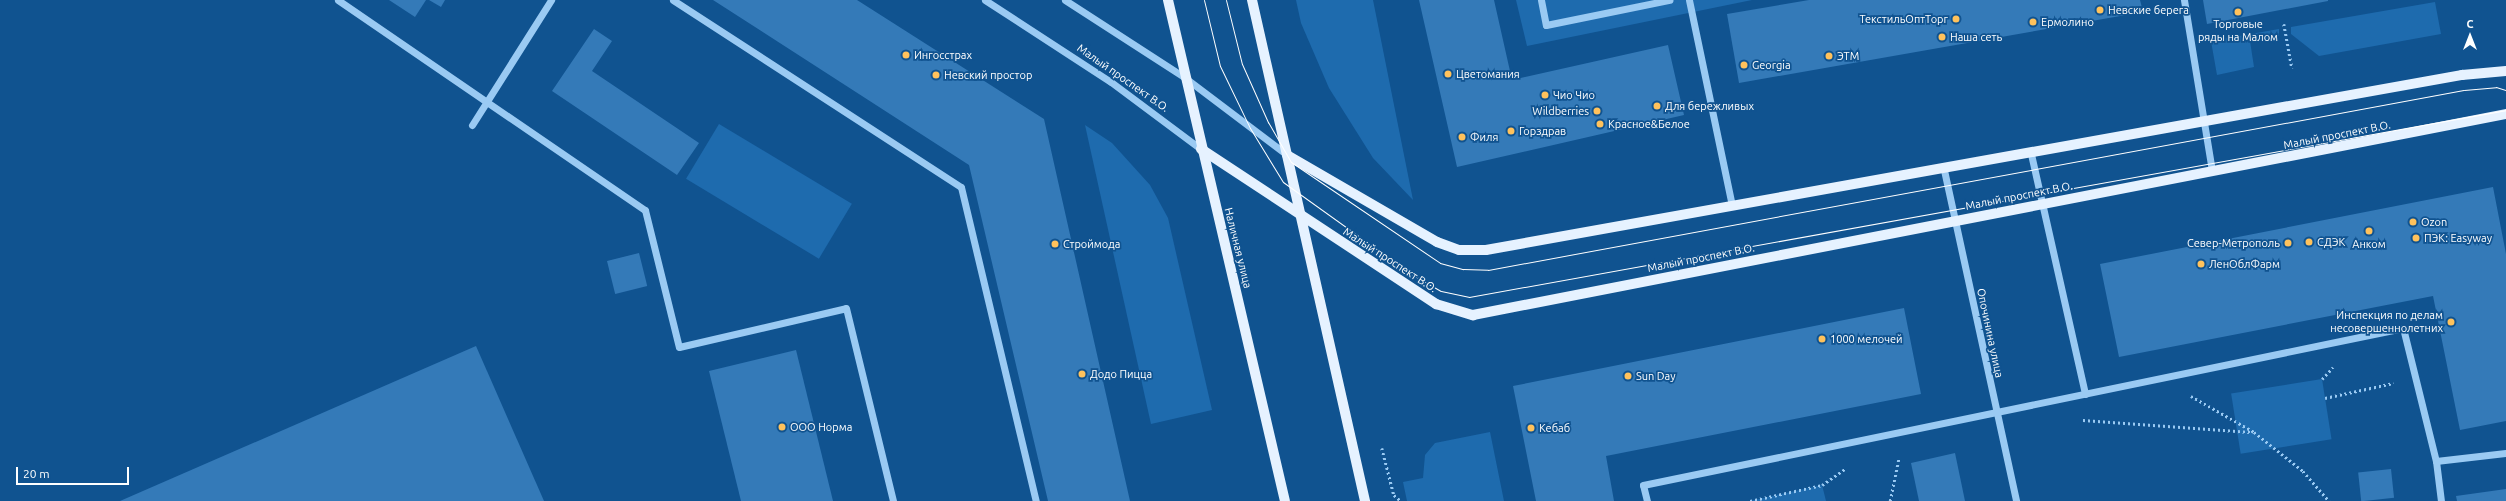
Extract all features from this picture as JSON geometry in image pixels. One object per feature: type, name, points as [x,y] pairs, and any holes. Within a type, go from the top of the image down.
[{"type":"main road","name":"Наличная улица","points":[[1168,0],[1201,149],[1285,501]]},
{"type":"main road","points":[[1252,0],[1365,501]]},
{"type":"main road","points":[[1287,155],[1437,242],[1459,250],[1486,250],[1944,170],[2462,75],[2506,71]]},
{"type":"main road","name":"Малый проспект В.О.","points":[[1201,149],[1300,218],[1436,304],[1472,314],[2506,114]]},
{"type":"street","points":[[338,0],[486,104],[645,210],[678,347],[846,308],[893,501]]},
{"type":"street","points":[[472,125],[551,0]]},
{"type":"street","points":[[673,0],[961,187],[1036,501]]},
{"type":"street","name":"Малый проспект В.О.","points":[[985,0],[1111,82],[1201,149]]},
{"type":"street","points":[[1065,0],[1184,76],[1287,155]]},
{"type":"street","points":[[1541,0],[1546,25],[1669,0]]},
{"type":"street","points":[[1690,0],[1732,206]]},
{"type":"street","points":[[2184,0],[2212,171]]},
{"type":"street","points":[[2031,154],[2084,394]]},
{"type":"street","name":"Опочинина улица","points":[[1944,170],[2016,501]]},
{"type":"street","points":[[1646,501],[1643,484],[2403,328],[2436,461],[2441,501]]},
{"type":"street","points":[[2436,461],[2506,453]]},
{"type":"path","points":[[2284,24],[2292,68]]},
{"type":"path","points":[[2160,378],[2254,432],[2303,471],[2329,501]]},
{"type":"path","points":[[2325,398],[2416,378]]},
{"type":"path","points":[[2053,400],[2070,419],[2254,432]]},
{"type":"path","points":[[1382,448],[1394,495],[1401,501]]},
{"type":"path","points":[[1890,501],[1900,457],[1895,452]]},
{"type":"shaded area","points":[[1296,0],[1373,0],[1413,200],[1373,158],[1329,88],[1301,23]]},
{"type":"shaded area","points":[[1516,0],[1752,0],[1527,46]]},
{"type":"shaded area","points":[[2435,2],[2441,34],[2319,56],[2291,34],[2291,27]]},
{"type":"shaded area","points":[[2279,29],[2279,36],[2250,41],[2254,67],[2217,75],[2211,41]]},
{"type":"shaded area","points":[[719,124],[852,204],[819,259],[686,179]]},
{"type":"shaded area","points":[[1085,125],[1112,143],[1150,185],[1168,218],[1212,410],[1151,424]]},
{"type":"shaded area","points":[[2322,379],[2332,439],[2241,454],[2231,393]]},
{"type":"shaded area","points":[[1490,432],[1504,501],[1407,501],[1403,482],[1423,478],[1425,455],[1435,443]]},
{"type":"shaded area","points":[[1822,485],[1826,501],[1750,501]]},
{"type":"building","points":[[389,0],[426,0],[415,17]]},
{"type":"building","points":[[429,0],[445,0],[441,7]]},
{"type":"building","points":[[713,0],[857,0],[1044,119],[1130,501],[1048,501],[969,165]]},
{"type":"building","points":[[1419,0],[1494,0],[1512,80],[1668,45],[1684,115],[1457,167]]},
{"type":"building","points":[[1809,0],[2140,0],[2143,12],[1739,83],[1727,14]]},
{"type":"building","points":[[2203,0],[2328,0],[2328,1],[2207,24]]},
{"type":"building","points":[[594,29],[612,41],[592,71],[699,143],[677,175],[552,91]]},
{"type":"building","points":[[2493,187],[2506,254],[2506,421],[2460,430],[2433,296],[2119,357],[2100,264]]},
{"type":"building","points":[[639,253],[647,286],[615,294],[607,261]]},
{"type":"building","points":[[1904,308],[1921,394],[1606,456],[1614,501],[1536,501],[1513,386]]},
{"type":"building","points":[[476,346],[544,501],[120,501]]},
{"type":"building","points":[[796,350],[833,501],[741,501],[709,371]]},
{"type":"building","points":[[1955,453],[1965,501],[1919,501],[1911,463]]},
{"type":"building","points":[[2391,469],[2394,498],[2361,501],[2358,472]]},
{"type":"building","points":[[2506,489],[2506,501],[2457,501],[2456,496]]},
{"type":"tram line","points":[[1204,0],[1220,66],[1250,128],[1283,182],[1413,275],[1441,291],[1469,297],[2506,110]]},
{"type":"tram line","points":[[1226,0],[1242,64],[1268,122],[1291,162],[1440,263],[1463,269],[1488,270],[2464,90],[2496,87],[2506,90]]},
{"type":"place","name":"Невские берега","points":[[2100,10]]},
{"type":"place","name":"Торговые ряды на Малом","points":[[2238,12]]},
{"type":"place","name":"ТекстильОптТорг","points":[[1956,19]]},
{"type":"place","name":"Ермолино","points":[[2033,22]]},
{"type":"place","name":"Наша сеть","points":[[1942,37]]},
{"type":"place","name":"Ингосстрах","points":[[906,55]]},
{"type":"place","name":"ЭТМ","points":[[1829,56]]},
{"type":"place","name":"Georgia","points":[[1744,65]]},
{"type":"place","name":"Цветомания","points":[[1448,74]]},
{"type":"place","name":"Невский простор","points":[[936,75]]},
{"type":"place","name":"Чио Чио","points":[[1545,95]]},
{"type":"place","name":"Для бережливых","points":[[1657,106]]},
{"type":"place","name":"Wildberries","points":[[1597,111]]},
{"type":"place","name":"Красное&Белое","points":[[1600,124]]},
{"type":"place","name":"Горздрав","points":[[1511,131]]},
{"type":"place","name":"Филя","points":[[1462,137]]},
{"type":"place","name":"Ozon","points":[[2413,222]]},
{"type":"place","name":"Анком","points":[[2369,231]]},
{"type":"place","name":"ПЭК: Easyway","points":[[2416,238]]},
{"type":"place","name":"СДЭК","points":[[2309,242]]},
{"type":"place","name":"Север-Метрополь","points":[[2288,243]]},
{"type":"place","name":"Строймода","points":[[1055,244]]},
{"type":"place","name":"ЛенОблФарм","points":[[2201,264]]},
{"type":"place","name":"Инспекция по делам несовершеннолетних","points":[[2451,322]]},
{"type":"place","name":"1000 мелочей","points":[[1822,339]]},
{"type":"place","name":"Додо Пицца","points":[[1082,374]]},
{"type":"place","name":"Sun Day","points":[[1628,376]]},
{"type":"place","name":"ООО Норма","points":[[782,427]]},
{"type":"place","name":"Кебаб","points":[[1531,428]]}]
